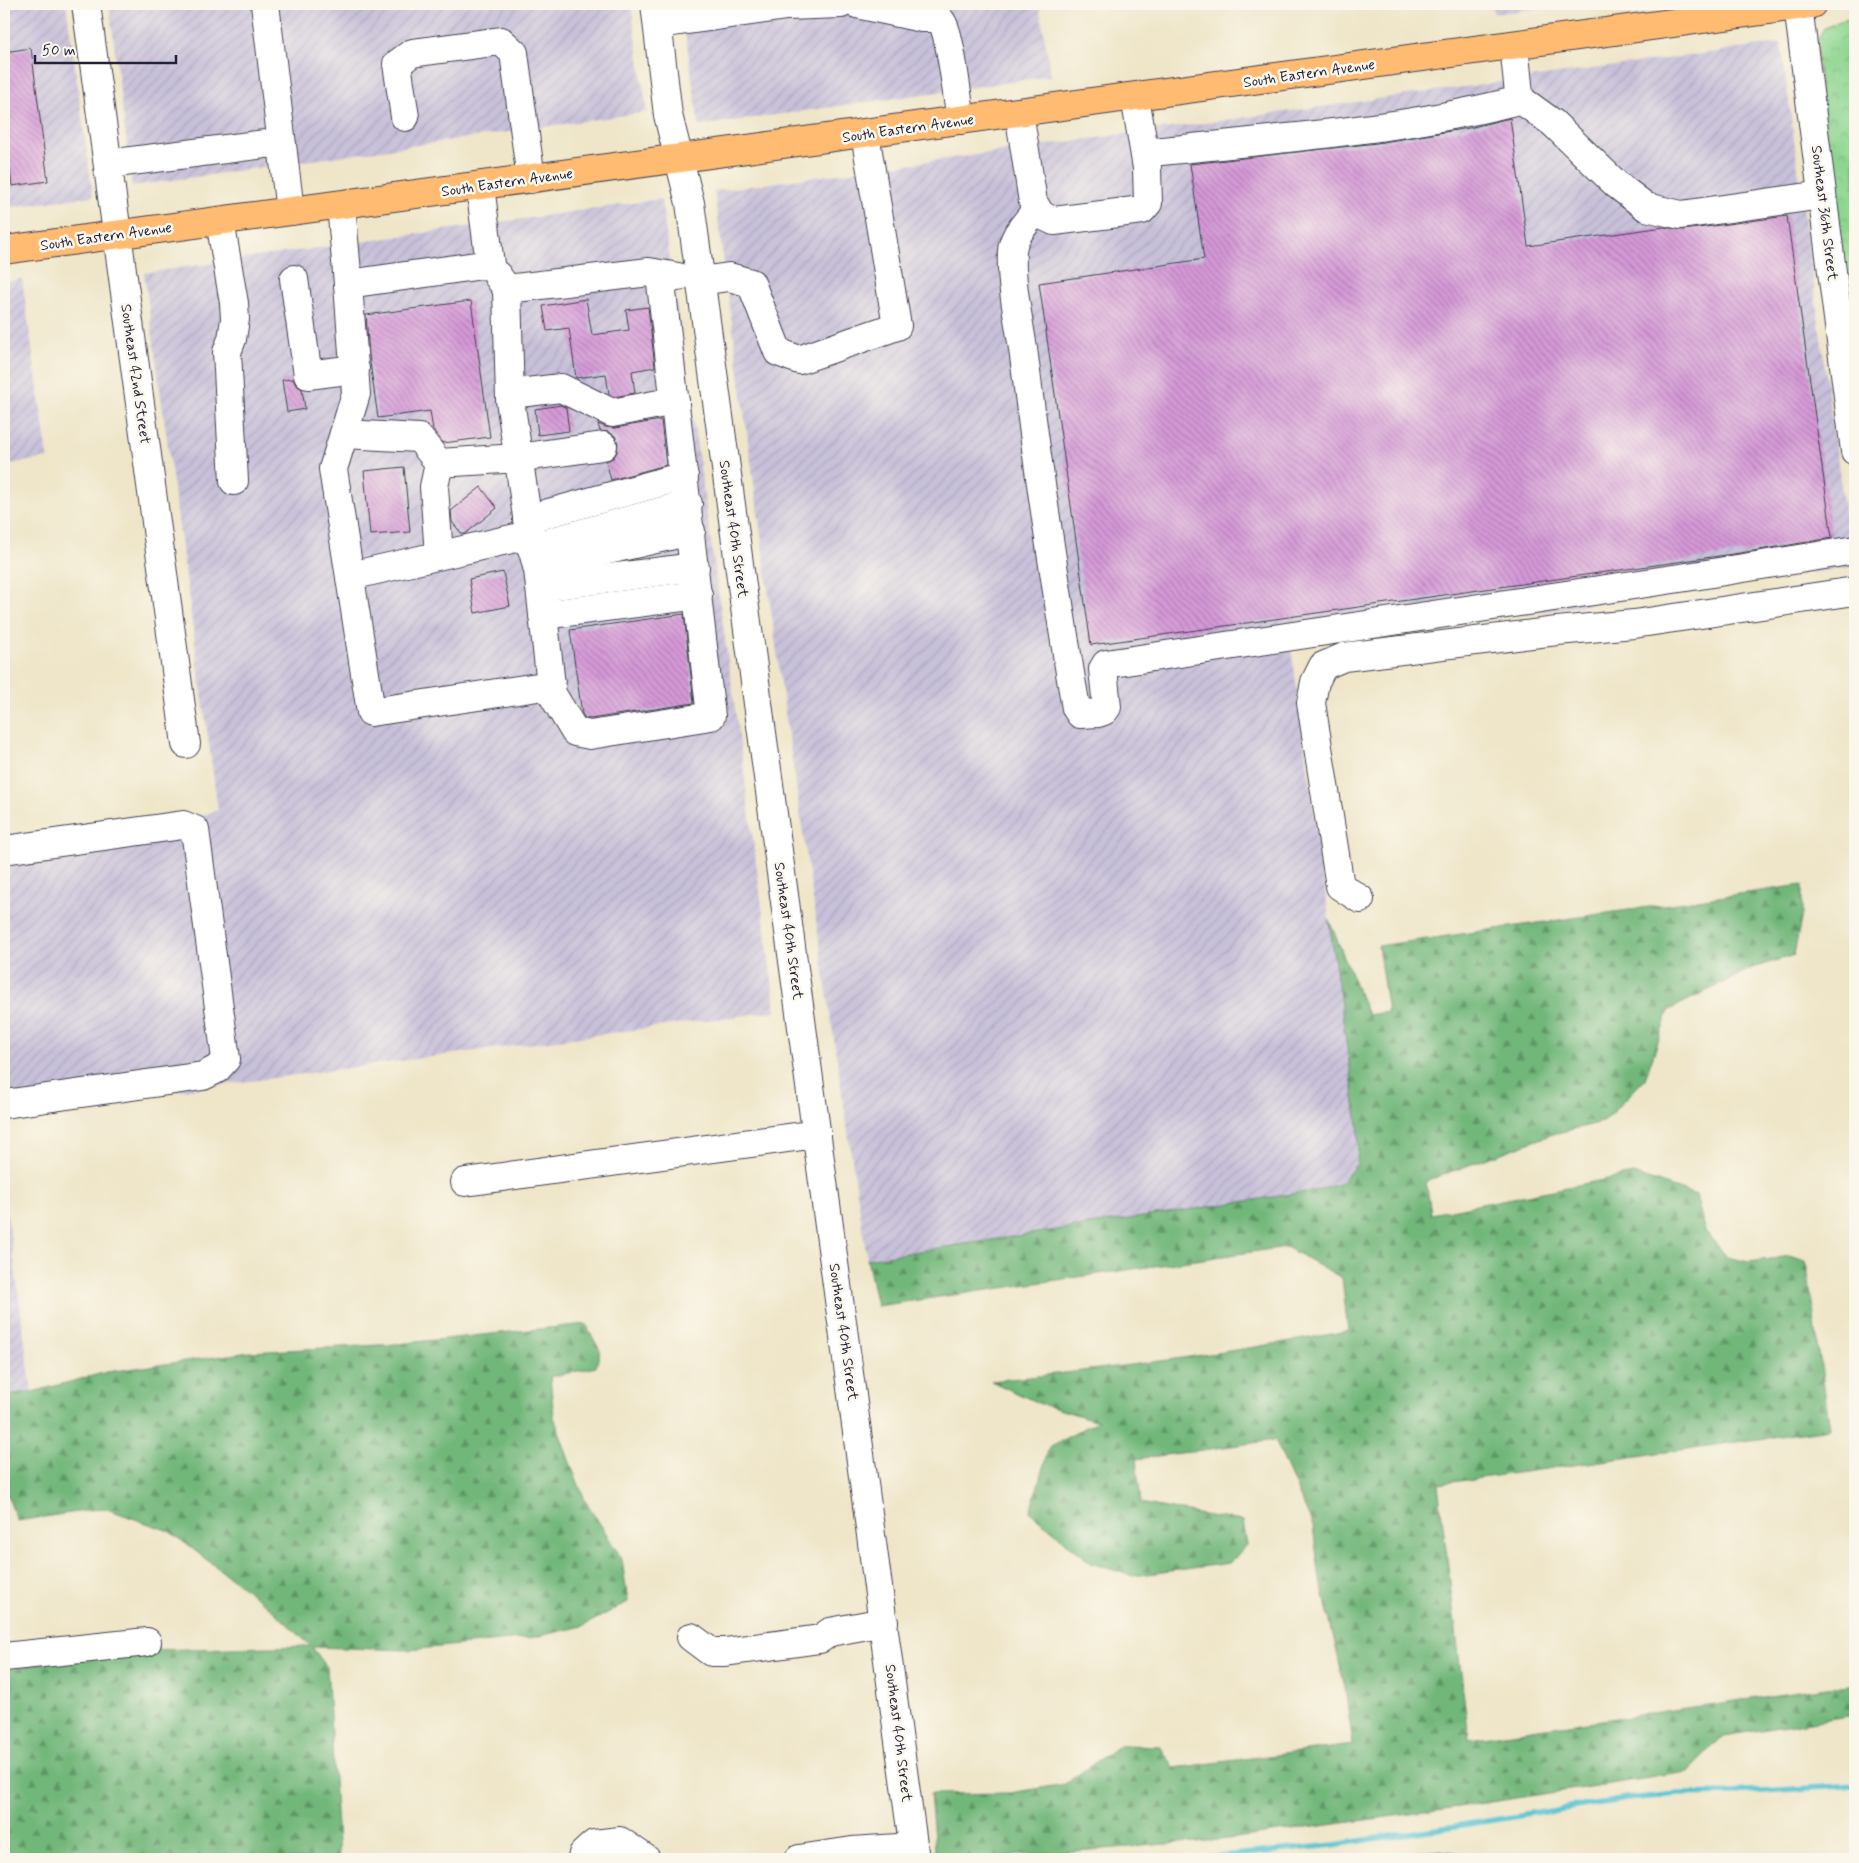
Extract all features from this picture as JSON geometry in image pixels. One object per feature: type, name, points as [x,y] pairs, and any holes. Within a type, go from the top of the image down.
[{"type":"main road","name":"South Eastern Avenue","points":[[4,250],[1514,45],[1707,11],[1805,5]]},
{"type":"street","name":"Southeast 42nd Street","points":[[86,4],[186,744]]},
{"type":"street","points":[[265,4],[290,211]]},
{"type":"street","points":[[657,14],[841,4]]},
{"type":"street","points":[[857,4],[922,18],[933,18],[940,21],[944,26],[953,64],[960,120]]},
{"type":"street","name":"Southeast 36th Street","points":[[1805,5],[1822,195],[1855,451]]},
{"type":"street","name":"Southeast 40th Street","points":[[657,14],[668,115],[690,203],[914,1853]]},
{"type":"street","points":[[405,117],[398,64],[412,53],[501,41],[514,53],[531,179]]},
{"type":"street","points":[[1145,153],[1340,131],[1465,113],[1512,102],[1519,94],[1514,45]]},
{"type":"street","points":[[1019,112],[1033,202],[1041,215],[1054,221],[1142,210],[1148,203],[1147,168],[1135,97]]},
{"type":"street","points":[[1517,97],[1553,123],[1616,184],[1646,207],[1681,215],[1822,195]]},
{"type":"street","points":[[507,289],[649,272],[675,277],[728,277],[751,283],[778,352],[799,360],[880,334],[898,326],[865,134]]},
{"type":"street","points":[[108,164],[281,142]]},
{"type":"street","points":[[480,186],[490,264],[507,289],[510,394],[518,458],[543,615],[552,694],[575,732],[590,735],[711,716],[660,275]]},
{"type":"street","points":[[341,205],[356,394],[333,469],[371,712],[551,684]]},
{"type":"street","points":[[1036,209],[1016,236],[1012,250],[1013,279],[1038,469],[1071,680],[1076,708],[1080,714],[1098,713],[1104,711],[1107,706],[1103,669],[1106,664],[1855,550]]},
{"type":"street","points":[[220,221],[235,319],[232,339],[227,352],[234,481]]},
{"type":"street","points":[[348,284],[490,264]]},
{"type":"street","points":[[294,279],[308,375],[355,369]]},
{"type":"street","points":[[510,394],[561,388],[612,413],[675,401]]},
{"type":"street","points":[[344,434],[419,438],[439,463]]},
{"type":"street","points":[[439,463],[518,458],[603,446]]},
{"type":"street","points":[[439,463],[434,487],[439,555]]},
{"type":"street","points":[[533,551],[684,476]]},
{"type":"street","points":[[533,551],[689,517]]},
{"type":"street","points":[[350,576],[439,555],[533,551],[695,567]]},
{"type":"street","points":[[1360,899],[1340,886],[1311,703],[1315,682],[1323,666],[1344,657],[1557,631],[1634,624],[1855,591]]},
{"type":"street","points":[[543,615],[698,595]]},
{"type":"street","points":[[4,850],[184,825],[195,830],[226,1059],[217,1069],[203,1076],[4,1104]]},
{"type":"street","points":[[465,1182],[817,1134]]},
{"type":"street","points":[[691,1637],[712,1652],[725,1652],[820,1639],[830,1632],[884,1622]]},
{"type":"street","points":[[4,1657],[147,1642]]},
{"type":"street","points":[[582,1859],[582,1854],[594,1844],[620,1841],[646,1859]]},
{"type":"street","points":[[799,1859],[852,1851],[914,1853]]},
{"type":"shaded area","points":[[4,4],[66,4],[93,196],[4,208]]},
{"type":"shaded area","points":[[109,4],[631,4],[647,112],[132,186]]},
{"type":"shaded area","points":[[681,4],[1039,4],[1051,76],[699,126]]},
{"type":"shaded area","points":[[1492,4],[1567,4],[1494,14]]},
{"type":"shaded area","points":[[1781,43],[1852,567],[1291,647],[1359,1132],[1357,1164],[1340,1184],[1312,1191],[867,1259],[788,734],[714,191]]},
{"type":"shaded area","points":[[661,199],[739,735],[776,1011],[4,1114],[4,843],[203,815],[218,810],[144,273]]},
{"type":"shaded area","points":[[22,279],[48,458],[4,465],[4,282]]},
{"type":"shaded area","points":[[4,1190],[32,1392],[4,1395]]},
{"type":"green space","points":[[1855,18],[1855,344],[1821,98],[1816,42],[1824,28],[1840,21]]},
{"type":"green space","points":[[1802,885],[1802,914],[1794,955],[1752,968],[1669,1010],[1645,1079],[1603,1122],[1553,1134],[1426,1181],[1431,1214],[1633,1174],[1696,1195],[1705,1231],[1727,1257],[1749,1262],[1790,1256],[1806,1261],[1830,1429],[1438,1484],[1469,1739],[1855,1684],[1855,1715],[1723,1736],[1688,1772],[1438,1810],[1220,1840],[972,1859],[936,1859],[930,1794],[1010,1793],[1065,1784],[1120,1745],[1160,1746],[1174,1768],[1353,1745],[1345,1688],[1319,1573],[1313,1526],[1275,1440],[1136,1459],[1141,1503],[1243,1521],[1247,1545],[1230,1563],[1133,1576],[1091,1563],[1030,1512],[1049,1447],[1098,1421],[1038,1403],[991,1381],[1170,1360],[1348,1331],[1342,1278],[1286,1247],[877,1306],[867,1259],[1312,1191],[1340,1184],[1357,1164],[1359,1132],[1329,920],[1368,1015],[1388,1012],[1378,946]]},
{"type":"green space","points":[[586,1324],[600,1351],[596,1367],[550,1377],[554,1417],[585,1500],[622,1559],[628,1602],[583,1626],[530,1638],[409,1650],[312,1647],[327,1667],[339,1859],[4,1859],[4,1670],[109,1651],[311,1646],[269,1607],[169,1531],[104,1508],[17,1521],[4,1486],[4,1395],[32,1392],[107,1372],[250,1352],[397,1344]]},
{"type":"green space","points":[[1440,1850],[1477,1856],[1479,1859],[1363,1859]]},
{"type":"building","points":[[31,48],[48,181],[12,186],[4,119],[4,52]]},
{"type":"building","points":[[1510,118],[1528,246],[1664,227],[1683,230],[1787,216],[1832,538],[1747,552],[1091,645],[1039,283],[1204,259],[1190,164],[1377,143],[1469,128]]},
{"type":"building","points":[[586,299],[592,335],[629,330],[626,310],[648,307],[655,367],[632,371],[635,393],[614,397],[609,394],[606,374],[576,378],[569,328],[547,331],[543,306]]},
{"type":"building","points":[[471,301],[490,437],[443,443],[433,430],[430,411],[378,418],[369,355],[366,315]]},
{"type":"building","points":[[293,379],[296,385],[302,389],[305,409],[287,412],[282,380]]},
{"type":"building","points":[[561,405],[566,408],[569,431],[538,435],[535,409]]},
{"type":"building","points":[[661,420],[666,465],[611,480],[606,461],[613,458],[617,452],[618,443],[615,436],[609,432],[600,431],[598,424],[615,428]]},
{"type":"building","points":[[404,467],[410,532],[370,535],[364,471]]},
{"type":"building","points":[[481,487],[497,508],[465,534],[462,534],[452,522],[451,511]]},
{"type":"building","points":[[503,572],[510,606],[475,613],[469,579]]},
{"type":"building","points":[[684,614],[694,703],[590,719],[585,718],[582,714],[570,630]]},
{"type":"waterway","points":[[1192,1859],[1334,1845],[1627,1799],[1678,1794],[1732,1793],[1855,1785]]}]
